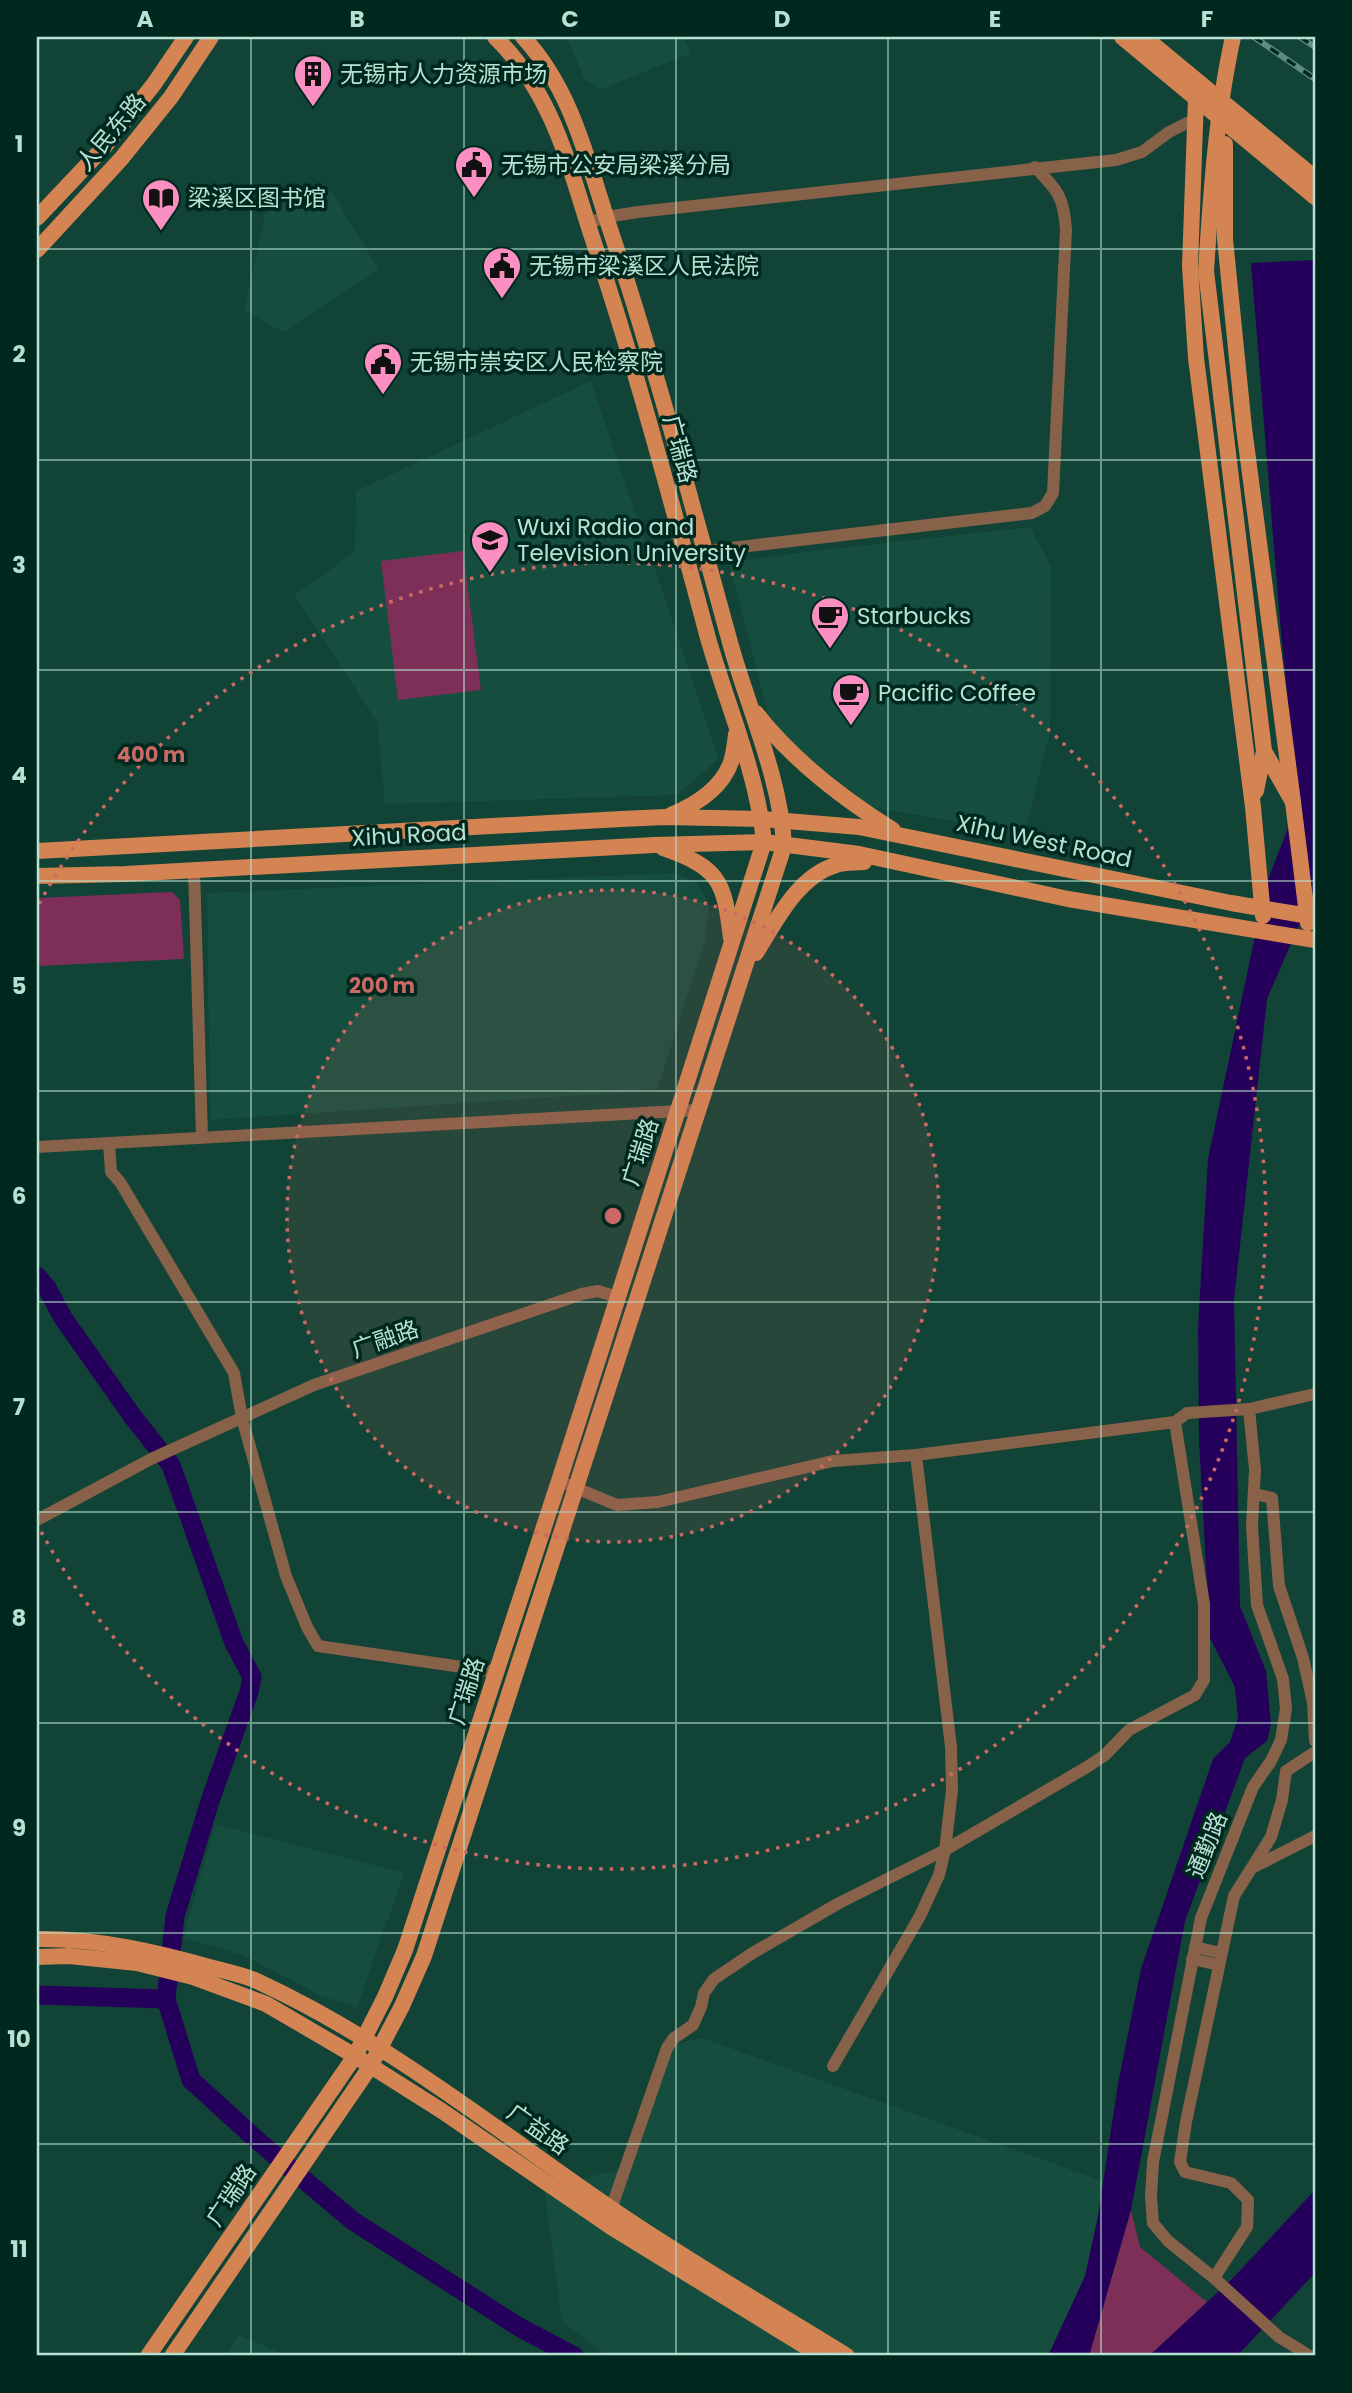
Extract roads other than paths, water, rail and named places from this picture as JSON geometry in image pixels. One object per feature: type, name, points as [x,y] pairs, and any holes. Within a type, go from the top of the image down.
[{"type":"main road","name":"人民东路","points":[[37,218],[105,146],[154,85],[187,37]]},
{"type":"main road","name":"人民东路","points":[[37,250],[121,159],[171,97],[211,37]]},
{"type":"main road","name":"广瑞路","points":[[148,2356],[355,2056],[405,1950],[764,842],[762,819],[714,659],[625,334],[588,223],[553,120],[534,83],[511,52],[495,37]]},
{"type":"main road","name":"广瑞路","points":[[172,2356],[370,2067],[424,1956],[784,846],[783,821],[733,653],[643,328],[572,112],[551,73],[523,37]]},
{"type":"main road","points":[[1122,37],[1197,90],[1230,108],[1315,178]]},
{"type":"main road","points":[[1144,37],[1228,125],[1315,197]]},
{"type":"main road","points":[[1233,37],[1225,74],[1211,192],[1206,271],[1264,751],[1253,807]]},
{"type":"main road","points":[[1197,90],[1191,265],[1196,358],[1253,807],[1265,932]]},
{"type":"main road","points":[[784,846],[859,854],[1068,899],[1313,940],[1244,428],[1225,239],[1225,144],[1230,108]]},
{"type":"main road","points":[[751,707],[821,779],[849,802],[901,835]]},
{"type":"main road","points":[[665,817],[686,809],[714,789],[731,762],[737,729]]},
{"type":"main road","points":[[1264,751],[1293,802]]},
{"type":"main road","name":"Xihu Road","points":[[37,851],[665,817],[762,819]]},
{"type":"main road","name":"Xihu West Road","points":[[762,819],[859,827],[1231,903],[1311,916]]},
{"type":"main road","name":"Xihu Road","points":[[37,876],[654,845],[764,842],[784,846]]},
{"type":"main road","points":[[654,845],[710,871],[720,884],[726,903],[732,945]]},
{"type":"main road","points":[[743,972],[806,882],[821,871],[838,864],[884,860]]},
{"type":"main road","points":[[37,1939],[58,1939],[192,1969]]},
{"type":"main road","points":[[37,1957],[139,1956]]},
{"type":"main road","name":"广益路","points":[[192,1969],[256,1981],[381,2047],[611,2208],[847,2356]]},
{"type":"main road","name":"广益路","points":[[192,1969],[266,2004],[355,2056],[442,2111],[611,2227],[821,2356]]},
{"type":"street","points":[[588,223],[606,217],[1116,160],[1142,152],[1169,132],[1195,120]]},
{"type":"street","points":[[705,551],[1032,513],[1045,506],[1053,493],[1066,230],[1065,207],[1055,188],[1035,167]]},
{"type":"street","points":[[194,869],[202,1137]]},
{"type":"street","points":[[37,1147],[697,1110]]},
{"type":"street","points":[[109,1143],[111,1172],[120,1182],[234,1373],[242,1418],[286,1576],[307,1627],[318,1646],[496,1672]]},
{"type":"street","name":"广融路","points":[[37,1520],[151,1459],[314,1385],[582,1294],[598,1291],[617,1297]]},
{"type":"street","points":[[559,1480],[617,1504],[659,1502],[833,1461],[916,1455],[1175,1422],[1187,1413],[1249,1409],[1315,1394]]},
{"type":"street","name":"通勤路","points":[[1249,1409],[1255,1470],[1252,1526],[1257,1605],[1283,1679],[1286,1709],[1281,1740],[1271,1761],[1253,1787],[1200,1918],[1153,2162],[1151,2197],[1153,2223],[1168,2241],[1214,2278],[1279,2337],[1310,2356]]},
{"type":"street","points":[[611,2227],[611,2208],[667,2048],[674,2038],[693,2025],[704,1993],[714,1979],[751,1954],[839,1903],[945,1850],[1087,1767],[1105,1755],[1129,1730],[1195,1695],[1204,1680],[1204,1604],[1175,1422]]},
{"type":"street","points":[[833,2066],[920,1916],[939,1875],[945,1850],[952,1790],[951,1747],[916,1455]]},
{"type":"street","points":[[1255,1494],[1272,1498],[1279,1586],[1303,1658],[1313,1703],[1315,1741]]},
{"type":"street","points":[[1214,2278],[1247,2227],[1248,2200],[1231,2183],[1185,2172],[1181,2162],[1186,2122],[1234,1896],[1271,1837],[1282,1800],[1286,1771],[1315,1752]]},
{"type":"street","points":[[1253,1867],[1315,1836]]},
{"type":"street","points":[[1194,1953],[1220,1959]]},
{"type":"waterway","points":[[37,1276],[47,1288],[63,1318],[133,1417],[171,1465],[234,1643],[252,1677],[175,1916],[166,1999],[191,2080],[353,2221],[519,2327],[574,2356]]},
{"type":"waterway","points":[[37,1995],[166,1999]]},
{"type":"railway","points":[[1254,37],[1315,79]]},
{"type":"railway","points":[[1300,37],[1315,47]]},
{"type":"place","name":"无锡市人力资源市场","points":[[313,108]]},
{"type":"place","name":"无锡市公安局梁溪分局","points":[[474,199]]},
{"type":"place","name":"梁溪区图书馆","points":[[161,232]]},
{"type":"place","name":"无锡市梁溪区人民法院","points":[[502,300]]},
{"type":"place","name":"无锡市崇安区人民检察院","points":[[383,396]]},
{"type":"place","name":"Wuxi Radio and Television University","points":[[490,574]]},
{"type":"place","name":"Starbucks","points":[[830,650]]},
{"type":"place","name":"Pacific Coffee","points":[[851,727]]}]
